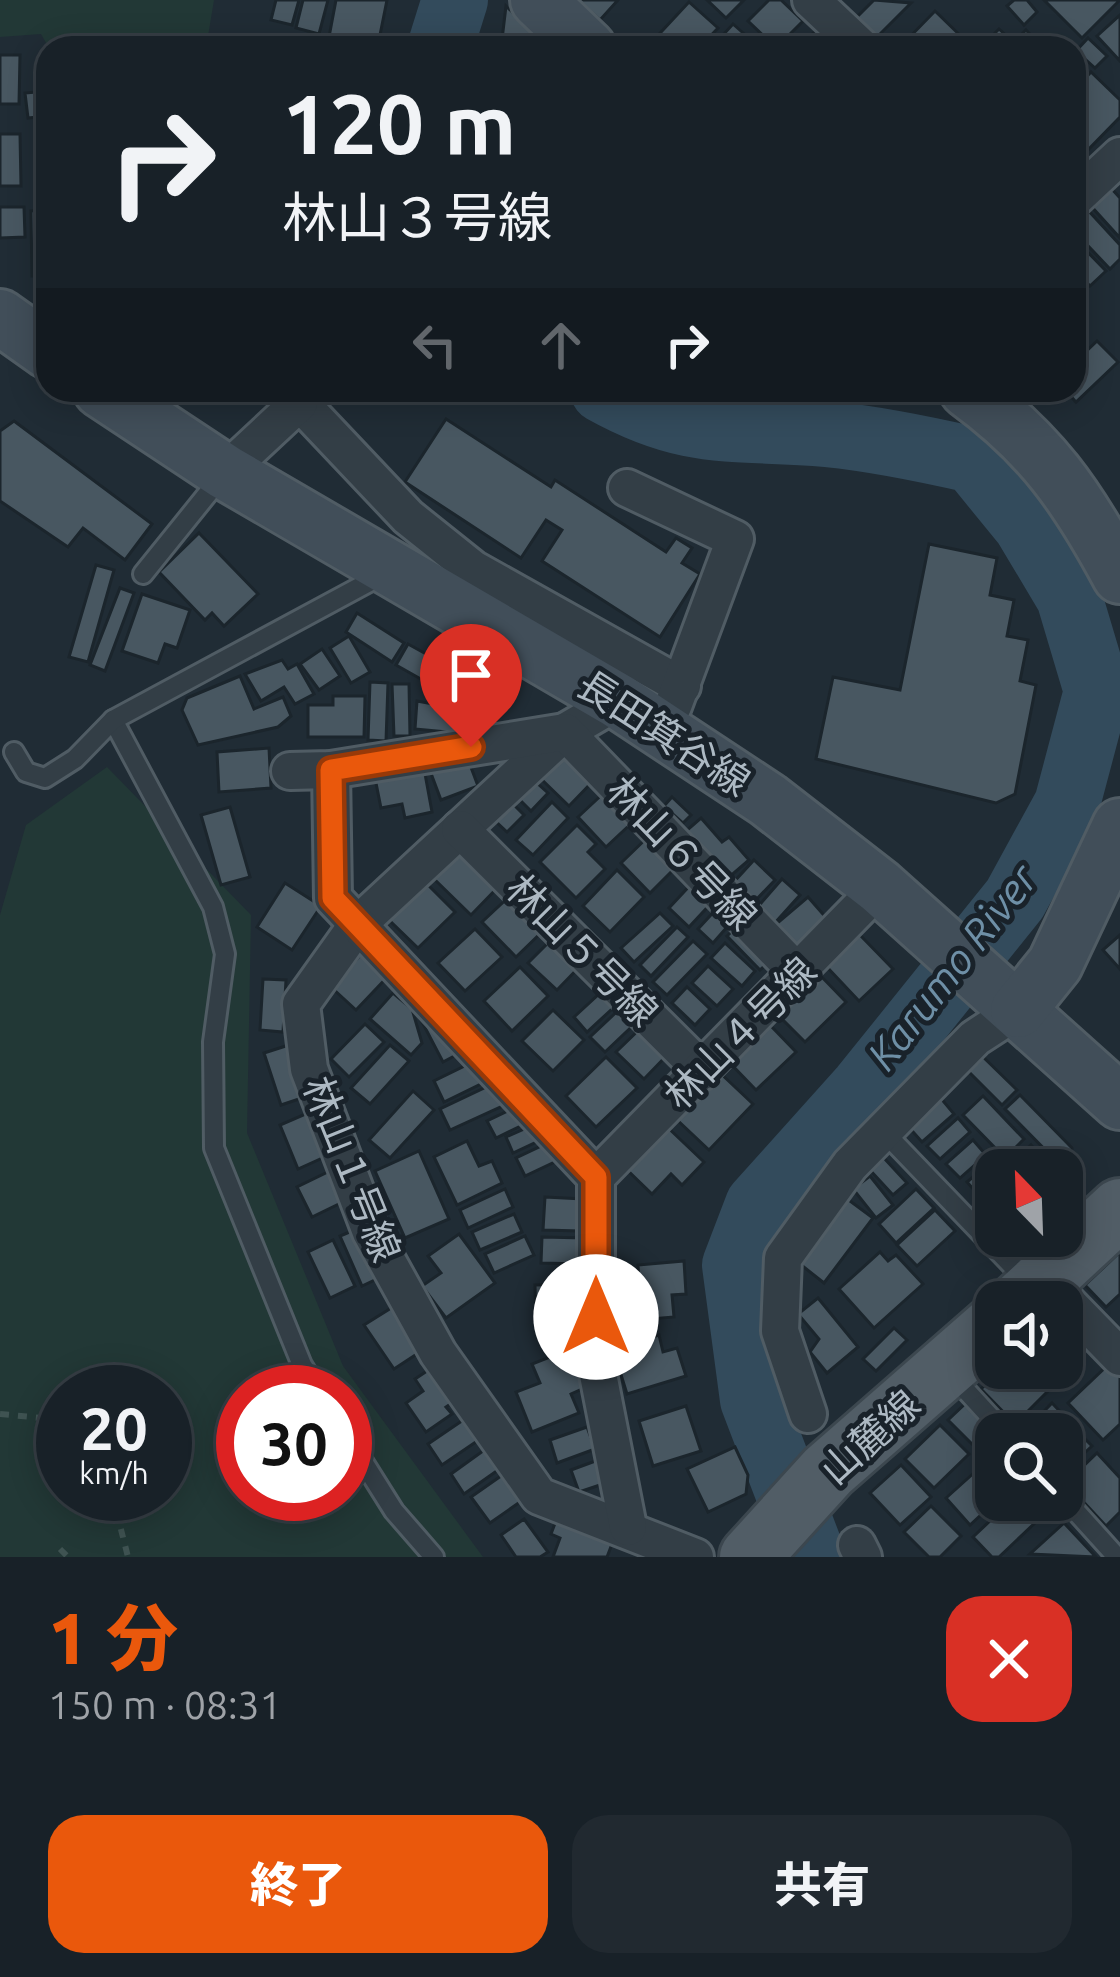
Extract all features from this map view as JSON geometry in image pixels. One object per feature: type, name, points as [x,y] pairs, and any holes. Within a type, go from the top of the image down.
[{"type":"main road","name":"山麓線","points":[[1042,1281],[1120,1209]]},
{"type":"main road","name":"山麓線","points":[[758,1549],[828,1471],[975,1344]]},
{"type":"street","points":[[538,0],[576,36]]},
{"type":"street","points":[[811,0],[849,36]]},
{"type":"street","points":[[1086,188],[1120,156]]},
{"type":"street","points":[[0,316],[36,342]]},
{"type":"street","name":"長田箕谷線","points":[[119,402],[226,472],[618,701],[672,709],[944,942],[1120,1102]]},
{"type":"street","points":[[226,472],[288,402]]},
{"type":"street","points":[[299,402],[408,517],[473,569],[672,709],[735,539],[627,488]]},
{"type":"street","points":[[982,402],[1039,449],[1080,502],[1120,576]]},
{"type":"street","name":"林山１号線","points":[[618,701],[565,732],[358,924],[301,1004],[309,1069],[371,1232],[438,1353],[539,1496],[695,1557]]},
{"type":"street","points":[[290,771],[331,770],[565,732]]},
{"type":"street","name":"林山６号線","points":[[565,732],[800,975]]},
{"type":"street","points":[[331,770],[333,898],[596,1177],[596,1364],[628,1527]]},
{"type":"street","points":[[808,1414],[780,1331],[783,1258],[850,1165],[1009,1002],[1055,964],[1120,826]]},
{"type":"street","name":"林山５号線","points":[[460,829],[704,1071]]},
{"type":"street","name":"林山４号線","points":[[596,1177],[800,975],[880,886]]},
{"type":"street","points":[[1083,1334],[1120,1357]]},
{"type":"lane","points":[[143,574],[226,472]]},
{"type":"lane","points":[[14,752],[26,772],[45,778],[75,759],[113,720],[394,569]]},
{"type":"lane","points":[[113,720],[213,907],[225,954],[212,1042],[214,1148],[302,1365]]},
{"type":"lane","points":[[885,1133],[1010,1281]]},
{"type":"lane","points":[[947,1370],[987,1413]]},
{"type":"lane","points":[[372,1476],[394,1511],[434,1557]]},
{"type":"lane","points":[[1083,1519],[1117,1557]]},
{"type":"path","points":[[0,1414],[36,1417]]},
{"type":"path","points":[[119,1521],[128,1557]]},
{"type":"path","points":[[60,1549],[68,1557]]},
{"type":"green space","points":[[0,0],[214,0],[208,36],[0,37]]},
{"type":"green space","points":[[107,767],[251,915],[247,1133],[343,1365],[216,1365],[216,1521],[372,1521],[372,1406],[483,1557],[0,1557],[0,915],[26,825]]},
{"type":"building","points":[[276,0],[299,0],[292,25],[271,20]]},
{"type":"building","points":[[303,0],[328,0],[319,34],[296,28]]},
{"type":"building","points":[[336,0],[387,0],[380,36],[329,36]]},
{"type":"building","points":[[578,0],[618,0],[600,20]]},
{"type":"building","points":[[707,0],[744,0],[726,18]]},
{"type":"building","points":[[769,0],[781,0],[803,21],[788,36],[764,36],[748,21]]},
{"type":"building","points":[[874,0],[911,3],[878,36],[866,36],[852,22]]},
{"type":"building","points":[[1014,0],[1027,0],[1037,12],[1024,25],[1007,6]]},
{"type":"building","points":[[1044,0],[1120,0],[1084,36]]},
{"type":"building","points":[[689,2],[718,28],[710,36],[657,36]]},
{"type":"building","points":[[506,6],[537,36],[502,36]]},
{"type":"building","points":[[935,11],[961,36],[911,36]]},
{"type":"building","points":[[1120,15],[1120,61],[1097,36]]},
{"type":"building","points":[[733,24],[746,36],[722,36]]},
{"type":"building","points":[[1086,40],[1107,56],[1095,68],[1086,60]]},
{"type":"building","points":[[0,55],[20,55],[19,104],[0,104]]},
{"type":"building","points":[[1091,72],[1120,100],[1120,117],[1086,152],[1086,77]]},
{"type":"building","points":[[36,92],[36,117],[28,118],[25,93]]},
{"type":"building","points":[[0,134],[20,134],[21,186],[0,186]]},
{"type":"building","points":[[1111,188],[1120,198],[1120,238],[1091,206]]},
{"type":"building","points":[[0,207],[24,207],[25,237],[0,238]]},
{"type":"building","points":[[1086,208],[1120,245],[1120,259],[1110,269],[1086,244]]},
{"type":"building","points":[[31,211],[36,211],[36,276],[32,276]]},
{"type":"building","points":[[1086,250],[1106,271],[1090,286],[1086,282]]},
{"type":"building","points":[[1097,341],[1118,362],[1086,392],[1086,352]]},
{"type":"building","points":[[446,419],[551,487],[555,480],[666,552],[676,538],[692,548],[682,563],[700,574],[660,637],[542,561],[562,530],[546,520],[521,558],[405,482]]},
{"type":"building","points":[[14,421],[152,524],[125,560],[83,528],[68,547],[0,501],[0,431]]},
{"type":"building","points":[[199,533],[258,594],[224,626],[212,613],[205,620],[159,572]]},
{"type":"building","points":[[929,544],[997,558],[990,595],[1014,600],[1007,636],[1028,640],[1020,681],[1036,685],[1015,794],[996,803],[816,759],[833,677],[900,690]]},
{"type":"building","points":[[96,565],[114,570],[88,662],[69,657]]},
{"type":"building","points":[[120,588],[134,593],[105,671],[90,665]]},
{"type":"building","points":[[142,594],[190,610],[177,648],[165,644],[158,663],[122,651]]},
{"type":"building","points":[[357,613],[404,643],[392,662],[346,632]]},
{"type":"building","points":[[349,636],[370,672],[351,683],[330,648]]},
{"type":"building","points":[[408,644],[455,670],[442,691],[396,665]]},
{"type":"building","points":[[322,649],[340,676],[319,690],[300,664]]},
{"type":"building","points":[[282,660],[288,669],[297,664],[314,694],[295,704],[284,687],[261,701],[245,674]]},
{"type":"building","points":[[458,674],[493,692],[488,701],[453,683]]},
{"type":"building","points":[[240,676],[254,709],[283,697],[291,716],[278,727],[198,745],[182,710],[187,698]]},
{"type":"building","points":[[370,682],[388,683],[386,741],[368,740]]},
{"type":"building","points":[[392,684],[409,684],[410,736],[394,736]]},
{"type":"building","points":[[333,696],[365,696],[364,737],[308,737],[308,705],[333,705]]},
{"type":"building","points":[[417,701],[460,709],[458,733],[415,729]]},
{"type":"building","points":[[564,746],[596,778],[569,806],[536,774]]},
{"type":"building","points":[[269,748],[271,788],[219,792],[217,752]]},
{"type":"building","points":[[466,754],[478,786],[441,800],[429,768]]},
{"type":"building","points":[[423,763],[432,812],[405,818],[402,804],[381,808],[374,773]]},
{"type":"building","points":[[529,776],[548,793],[531,811],[513,793]]},
{"type":"building","points":[[608,789],[636,819],[606,847],[578,817]]},
{"type":"building","points":[[672,797],[691,815],[683,823],[664,806]]},
{"type":"building","points":[[507,798],[524,815],[507,832],[490,816]]},
{"type":"building","points":[[552,802],[568,818],[533,855],[516,840]]},
{"type":"building","points":[[230,807],[250,877],[221,885],[201,815]]},
{"type":"building","points":[[701,818],[722,842],[729,837],[749,860],[727,879],[686,831]]},
{"type":"building","points":[[577,825],[596,844],[588,852],[605,869],[576,898],[540,862]]},
{"type":"building","points":[[652,833],[681,862],[650,893],[621,863]]},
{"type":"building","points":[[462,843],[502,883],[471,915],[430,875]]},
{"type":"building","points":[[754,860],[775,880],[753,903],[732,884]]},
{"type":"building","points":[[617,870],[644,897],[610,932],[583,906]]},
{"type":"building","points":[[696,879],[716,898],[689,927],[669,908]]},
{"type":"building","points":[[782,879],[800,895],[773,925],[756,909]]},
{"type":"building","points":[[285,883],[321,906],[292,950],[257,927]]},
{"type":"building","points":[[427,884],[455,912],[418,948],[389,920]]},
{"type":"building","points":[[514,892],[547,927],[516,957],[482,922]]},
{"type":"building","points":[[808,897],[829,921],[797,950],[775,925]]},
{"type":"building","points":[[721,904],[735,918],[713,943],[698,929]]},
{"type":"building","points":[[660,913],[673,926],[634,962],[621,948]]},
{"type":"building","points":[[740,924],[774,958],[760,970],[727,936]]},
{"type":"building","points":[[677,927],[688,937],[651,976],[640,965]]},
{"type":"building","points":[[475,929],[502,957],[465,991],[438,963]]},
{"type":"building","points":[[557,934],[585,961],[557,990],[528,963]]},
{"type":"building","points":[[859,934],[893,969],[859,1001],[826,966]]},
{"type":"building","points":[[1120,935],[1120,969],[1103,950]]},
{"type":"building","points":[[693,941],[707,954],[667,995],[653,982]]},
{"type":"building","points":[[725,943],[755,971],[742,986],[711,958]]},
{"type":"building","points":[[368,947],[393,971],[356,1010],[331,987]]},
{"type":"building","points":[[708,966],[733,989],[717,1006],[692,983]]},
{"type":"building","points":[[520,967],[548,996],[512,1031],[484,1001]]},
{"type":"building","points":[[817,972],[846,1002],[805,1042],[776,1013]]},
{"type":"building","points":[[263,979],[286,980],[283,1032],[260,1030]]},
{"type":"building","points":[[611,983],[624,998],[587,1032],[574,1017]]},
{"type":"building","points":[[687,987],[710,1009],[695,1025],[672,1003]]},
{"type":"building","points":[[393,993],[412,1009],[422,1043],[411,1055],[370,1019]]},
{"type":"building","points":[[627,1002],[642,1017],[605,1052],[590,1037]]},
{"type":"building","points":[[435,1010],[458,1054],[443,1062],[420,1018]]},
{"type":"building","points":[[553,1010],[584,1040],[553,1071],[522,1041]]},
{"type":"building","points":[[365,1024],[384,1042],[349,1077],[331,1059]]},
{"type":"building","points":[[645,1024],[672,1050],[644,1079],[616,1052]]},
{"type":"building","points":[[769,1024],[796,1052],[756,1090],[729,1062]]},
{"type":"building","points":[[292,1044],[308,1096],[281,1105],[264,1053]]},
{"type":"building","points":[[390,1045],[409,1061],[370,1104],[351,1088]]},
{"type":"building","points":[[980,1054],[1017,1090],[1002,1105],[966,1069]]},
{"type":"building","points":[[606,1057],[637,1088],[596,1127],[566,1096]]},
{"type":"building","points":[[481,1058],[491,1079],[444,1102],[434,1081]]},
{"type":"building","points":[[718,1071],[753,1104],[709,1150],[674,1117]]},
{"type":"building","points":[[499,1081],[509,1103],[450,1130],[440,1109]]},
{"type":"building","points":[[413,1091],[434,1110],[390,1158],[369,1140]]},
{"type":"building","points":[[1020,1095],[1072,1149],[1044,1149],[1005,1109]]},
{"type":"building","points":[[939,1096],[954,1114],[922,1142],[906,1124]]},
{"type":"building","points":[[983,1096],[1024,1139],[1014,1149],[996,1149],[963,1115]]},
{"type":"building","points":[[520,1105],[529,1122],[496,1138],[487,1121]]},
{"type":"building","points":[[310,1112],[329,1155],[298,1169],[280,1125]]},
{"type":"building","points":[[958,1118],[970,1132],[940,1159],[927,1146]]},
{"type":"building","points":[[540,1122],[547,1137],[513,1153],[506,1137]]},
{"type":"building","points":[[663,1123],[704,1162],[682,1185],[671,1174],[652,1194],[622,1165]]},
{"type":"building","points":[[554,1140],[563,1158],[525,1176],[516,1158]]},
{"type":"building","points":[[973,1140],[981,1149],[975,1149],[975,1165],[960,1178],[946,1164]]},
{"type":"building","points":[[467,1141],[479,1166],[492,1161],[502,1183],[457,1205],[434,1157]]},
{"type":"building","points":[[419,1151],[449,1219],[405,1238],[375,1171]]},
{"type":"building","points":[[883,1157],[907,1183],[893,1195],[869,1169]]},
{"type":"building","points":[[334,1169],[349,1199],[312,1217],[297,1187]]},
{"type":"building","points":[[870,1176],[893,1205],[876,1218],[853,1189]]},
{"type":"building","points":[[505,1189],[513,1207],[468,1228],[460,1210]]},
{"type":"building","points":[[916,1189],[934,1208],[896,1243],[879,1224]]},
{"type":"building","points":[[545,1197],[583,1199],[581,1231],[543,1230]]},
{"type":"building","points":[[846,1198],[873,1218],[824,1283],[800,1264]]},
{"type":"building","points":[[935,1210],[955,1231],[917,1266],[897,1245]]},
{"type":"building","points":[[514,1214],[522,1232],[480,1250],[472,1232]]},
{"type":"building","points":[[359,1228],[381,1277],[362,1286],[340,1236]]},
{"type":"building","points":[[459,1234],[495,1283],[446,1318],[422,1286],[441,1273],[428,1256]]},
{"type":"building","points":[[525,1236],[534,1255],[494,1273],[485,1254]]},
{"type":"building","points":[[542,1237],[585,1238],[584,1264],[541,1263]]},
{"type":"building","points":[[333,1240],[355,1286],[330,1298],[308,1252]]},
{"type":"building","points":[[880,1252],[888,1261],[896,1255],[923,1284],[874,1328],[839,1289]]},
{"type":"building","points":[[1120,1252],[1120,1294],[1106,1307],[1085,1285]]},
{"type":"building","points":[[684,1261],[686,1294],[672,1295],[674,1317],[616,1322],[614,1285],[639,1283],[638,1265]]},
{"type":"building","points":[[578,1284],[579,1323],[536,1324],[535,1285]]},
{"type":"building","points":[[818,1298],[858,1347],[827,1373],[810,1352],[819,1339],[798,1314]]},
{"type":"building","points":[[396,1305],[426,1348],[394,1369],[364,1325]]},
{"type":"building","points":[[894,1328],[907,1340],[876,1371],[863,1359]]},
{"type":"building","points":[[659,1335],[663,1352],[677,1348],[686,1376],[627,1394],[613,1349]]},
{"type":"building","points":[[575,1347],[591,1385],[571,1394],[579,1413],[532,1432],[516,1392],[540,1383],[532,1364]]},
{"type":"building","points":[[1109,1364],[1120,1376],[1120,1424],[1103,1440],[1083,1413],[1068,1403]]},
{"type":"building","points":[[436,1365],[459,1398],[446,1407],[452,1414],[426,1432],[406,1403],[423,1391],[415,1379]]},
{"type":"building","points":[[981,1389],[1050,1389],[1026,1413],[1004,1413]]},
{"type":"building","points":[[967,1402],[977,1413],[975,1447],[948,1420]]},
{"type":"building","points":[[1052,1403],[1062,1413],[1042,1413]]},
{"type":"building","points":[[686,1406],[701,1451],[653,1466],[639,1421]]},
{"type":"building","points":[[472,1414],[486,1435],[442,1465],[428,1444]]},
{"type":"building","points":[[940,1425],[969,1454],[934,1488],[905,1459]]},
{"type":"building","points":[[587,1427],[595,1449],[557,1463],[550,1440]]},
{"type":"building","points":[[494,1443],[508,1463],[464,1494],[451,1474]]},
{"type":"building","points":[[735,1447],[748,1475],[746,1494],[708,1512],[687,1469]]},
{"type":"building","points":[[1097,1453],[1120,1478],[1120,1512],[1106,1526],[1083,1501],[1083,1467]]},
{"type":"building","points":[[598,1460],[606,1483],[579,1492],[571,1470]]},
{"type":"building","points":[[901,1465],[931,1497],[900,1525],[870,1493]]},
{"type":"building","points":[[511,1469],[530,1495],[490,1523],[471,1497]]},
{"type":"building","points":[[975,1472],[975,1520],[970,1525],[946,1498]]},
{"type":"building","points":[[931,1506],[961,1536],[940,1557],[929,1557],[904,1532]]},
{"type":"building","points":[[560,1510],[617,1531],[607,1557],[553,1557],[560,1538],[551,1534]]},
{"type":"building","points":[[524,1519],[548,1552],[540,1557],[516,1557],[501,1535]]},
{"type":"building","points":[[990,1521],[1037,1521],[999,1557],[992,1557],[973,1537]]},
{"type":"building","points":[[1064,1523],[1096,1557],[1030,1554]]},
{"type":"waterway","name":"Karumo River","points":[[444,36],[455,0]]},
{"type":"waterway","name":"Karumo River","points":[[626,402],[688,423],[846,436],[973,460],[1026,525],[1069,597],[1097,691],[1067,804],[1015,899],[863,1088],[758,1205],[735,1265],[753,1400],[813,1557]]},
{"type":"route","points":[[471,747],[331,770],[333,898],[596,1177],[596,1317]]}]
